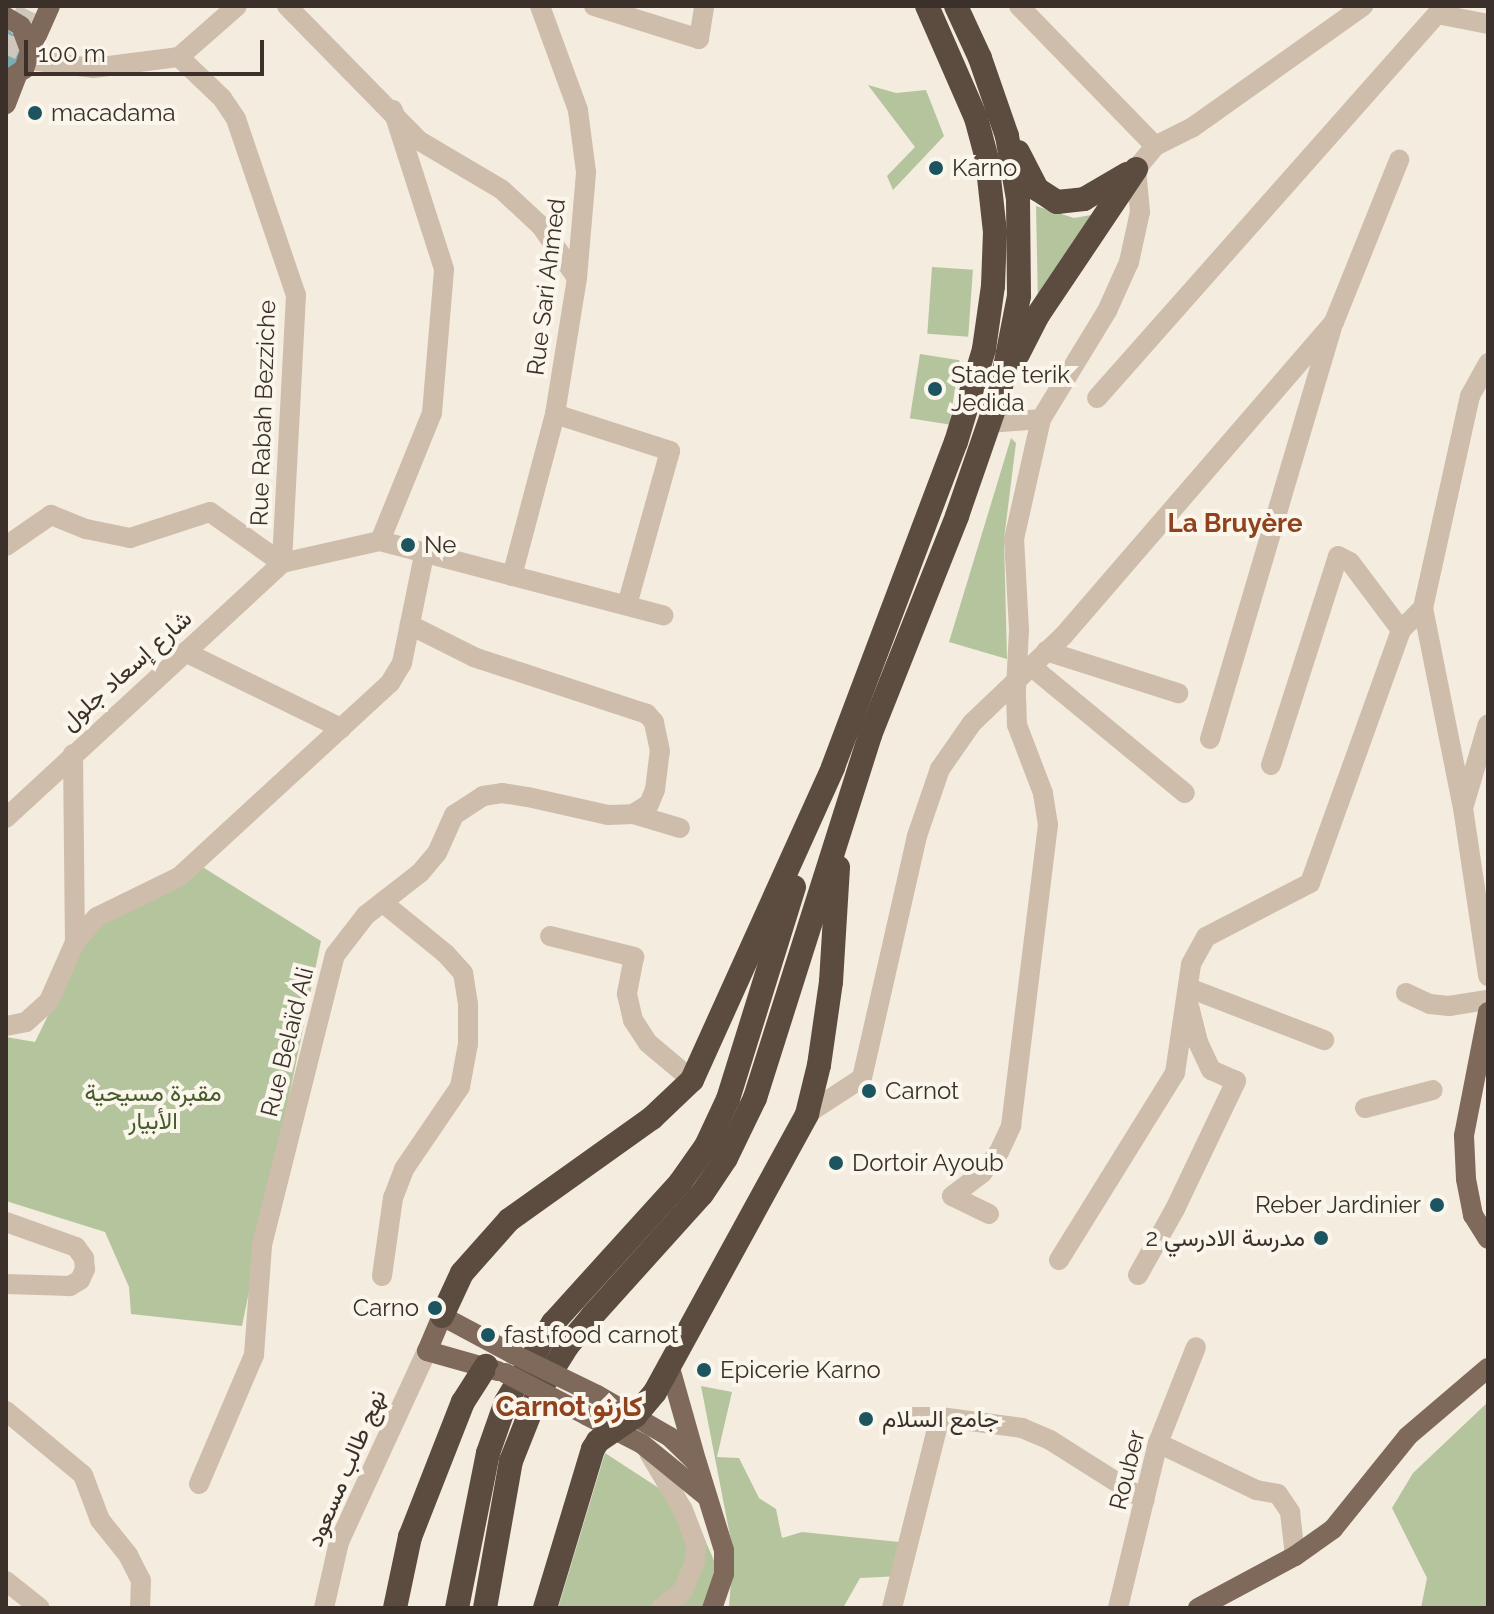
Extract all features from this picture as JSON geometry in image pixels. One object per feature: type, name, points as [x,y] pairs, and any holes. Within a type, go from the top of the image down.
[{"type":"highway","points":[[457,1608],[488,1453],[517,1379],[553,1323],[680,1183],[718,1123],[833,767],[968,407],[984,349],[993,286],[995,232],[983,141],[955,65],[927,6]]},
{"type":"highway","points":[[956,6],[1000,113],[1037,189],[1057,202],[1084,199],[1136,169]]},
{"type":"highway","points":[[485,1608],[511,1461],[524,1419],[568,1345],[702,1194],[739,1134],[769,1055],[865,750],[957,516],[1009,360],[1021,268],[1018,199],[1000,113]]},
{"type":"highway","points":[[989,423],[1038,315],[1136,169]]},
{"type":"highway","points":[[545,1608],[593,1449],[598,1441],[626,1422],[670,1368],[707,1293],[807,1114],[819,1065],[831,982],[839,856],[865,750]]},
{"type":"highway","points":[[442,1316],[462,1273],[509,1220],[652,1118],[692,1080],[833,767]]},
{"type":"highway","points":[[395,1608],[410,1537],[463,1402],[501,1360]]},
{"type":"main road","points":[[6,104],[50,6]]},
{"type":"main road","points":[[6,17],[21,26],[20,67]]},
{"type":"main road","points":[[1488,1012],[1464,1136],[1466,1179],[1473,1215],[1488,1239]]},
{"type":"main road","points":[[442,1316],[427,1351],[501,1360],[590,1417],[626,1422],[670,1437],[697,1463]]},
{"type":"main road","points":[[442,1316],[461,1343],[601,1397],[626,1422],[642,1444],[709,1498]]},
{"type":"main road","points":[[670,1368],[724,1550],[724,1574],[712,1608]]},
{"type":"main road","points":[[1198,1608],[1295,1556],[1344,1520],[1408,1436],[1488,1368]]},
{"type":"main road","points":[[590,1417],[601,1397]]},
{"type":"street","points":[[20,67],[93,68],[179,57],[237,6]]},
{"type":"street","points":[[287,6],[393,110],[418,140],[501,189],[541,226],[577,278]]},
{"type":"street","name":"Rue Sari Ahmed","points":[[512,576],[555,414],[577,278],[586,172],[578,110],[540,6]]},
{"type":"street","points":[[594,6],[699,39],[704,6]]},
{"type":"street","points":[[1019,6],[1155,146]]},
{"type":"street","points":[[989,1214],[952,1196],[982,1173],[999,1152],[1011,1126],[1048,825],[1043,793],[1017,725],[1025,672],[1014,539],[1041,419],[1107,311],[1129,262],[1140,212],[1136,169],[1155,146],[1193,127],[1363,6]]},
{"type":"street","points":[[1097,398],[1440,10],[1488,24]]},
{"type":"street","name":"Rue Rabah Bezziche","points":[[179,57],[222,98],[236,119],[296,295],[282,563]]},
{"type":"street","points":[[380,541],[432,413],[444,269],[393,110]]},
{"type":"street","points":[[1210,739],[1334,322],[1399,160]]},
{"type":"street","points":[[807,1114],[862,1078],[917,836],[940,769],[972,723],[1046,651],[1334,322]]},
{"type":"street","points":[[1488,363],[1470,396],[1423,608],[1463,808],[1488,976]]},
{"type":"street","points":[[555,414],[670,451],[627,605]]},
{"type":"street","points":[[989,423],[1041,419]]},
{"type":"street","points":[[6,546],[51,515],[86,529],[130,538],[210,512],[282,563],[380,541],[424,555],[663,615]]},
{"type":"street","points":[[6,1026],[26,1022],[49,1001],[75,942],[97,917],[179,877],[390,683],[402,663],[424,555]]},
{"type":"street","points":[[1271,765],[1338,556],[1350,562],[1401,630]]},
{"type":"street","name":"شارع إسعاد جلول","points":[[6,818],[282,563]]},
{"type":"street","points":[[1059,1260],[1175,1073],[1191,964],[1206,937],[1310,883],[1401,630],[1423,608]]},
{"type":"street","points":[[410,625],[474,657],[647,714],[654,722],[660,763],[649,804],[633,814]]},
{"type":"street","points":[[1046,651],[1178,693]]},
{"type":"street","points":[[185,652],[341,728]]},
{"type":"street","points":[[1025,672],[1185,793]]},
{"type":"street","points":[[1463,808],[1488,724]]},
{"type":"street","points":[[73,754],[75,942]]},
{"type":"street","name":"Rue Belaïd Ali","points":[[199,1484],[254,1355],[262,1245],[335,955],[366,915],[420,873],[437,853],[454,815],[486,794],[528,797],[608,815],[633,814],[680,828]]},
{"type":"street","points":[[382,902],[446,954],[463,973],[468,1004],[468,1044],[460,1087],[404,1169],[393,1198],[382,1276]]},
{"type":"street","points":[[550,936],[634,957],[627,994],[633,1020],[648,1043],[692,1080]]},
{"type":"street","points":[[1188,991],[1324,1040]]},
{"type":"street","points":[[1138,1275],[1175,1209],[1236,1081],[1211,1070],[1198,1042],[1188,991]]},
{"type":"street","points":[[1406,993],[1439,1005],[1488,1000]]},
{"type":"street","points":[[1365,1108],[1433,1090]]},
{"type":"street","points":[[6,1222],[76,1247],[84,1258],[85,1269],[80,1280],[70,1286],[6,1284]]},
{"type":"street","name":"Rouber","points":[[1118,1608],[1158,1443],[1196,1347]]},
{"type":"street","name":"نهج طالب مسعود","points":[[324,1608],[339,1542],[427,1351]]},
{"type":"street","points":[[6,1411],[83,1475],[100,1520],[128,1555],[141,1580],[140,1608]]},
{"type":"street","points":[[904,1417],[940,1417],[1022,1428],[1050,1440],[1145,1500]]},
{"type":"street","points":[[892,1608],[940,1417]]},
{"type":"street","points":[[1158,1443],[1256,1490],[1278,1494],[1290,1512],[1295,1556]]},
{"type":"street","points":[[642,1444],[660,1466],[696,1544],[695,1561],[683,1591],[661,1608]]},
{"type":"street","points":[[6,1581],[40,1608]]},
{"type":"green space","points":[[868,85],[896,93],[926,90],[944,136],[893,190],[887,176],[915,147]]},
{"type":"green space","points":[[1036,206],[1074,218],[1097,214],[1038,303]]},
{"type":"green space","points":[[932,267],[973,270],[968,337],[927,334]]},
{"type":"green space","name":"Stade terik Jedida","points":[[920,354],[960,360],[949,424],[910,418]]},
{"type":"green space","points":[[1011,438],[1016,443],[1004,539],[1007,659],[949,642]]},
{"type":"green space","name":"مقبرة مسيحية الأبيار","points":[[201,866],[321,941],[242,1326],[131,1314],[129,1287],[105,1232],[6,1201],[6,1037],[35,1042],[80,950],[106,921]]},
{"type":"green space","points":[[701,1386],[732,1392],[717,1457],[739,1458],[759,1498],[776,1509],[782,1538],[802,1532],[909,1543],[901,1576],[860,1578],[843,1608],[729,1608],[733,1551]]},
{"type":"green space","points":[[1488,1402],[1488,1608],[1421,1608],[1427,1578],[1392,1508],[1413,1473]]},
{"type":"green space","points":[[605,1453],[691,1509],[717,1567],[710,1608],[558,1608]]},
{"type":"water","points":[[6,28],[19,39],[20,61],[6,73]]},
{"type":"tunnel","points":[[6,55],[28,6]]},
{"type":"place","name":"macadama","points":[[35,113]]},
{"type":"place","name":"Karno","points":[[936,168]]},
{"type":"place","name":"Stade terik Jedida","points":[[935,389]]},
{"type":"place","name":"Ne","points":[[408,545]]},
{"type":"place","name":"Carnot","points":[[869,1091]]},
{"type":"place","name":"Dortoir Ayoub","points":[[836,1163]]},
{"type":"place","name":"Reber Jardinier","points":[[1437,1205]]},
{"type":"place","name":"مدرسة الادرسي 2","points":[[1321,1238]]},
{"type":"place","name":"Carno","points":[[435,1308]]},
{"type":"place","name":"fast food carnot","points":[[488,1335]]},
{"type":"place","name":"Epicerie Karno","points":[[704,1370]]},
{"type":"place","name":"جامع السلام","points":[[866,1419]]},
{"type":"district","name":"La Bruyère","points":[[1235,524]]},
{"type":"district","name":"Carnot كارنو","points":[[569,1407]]}]
